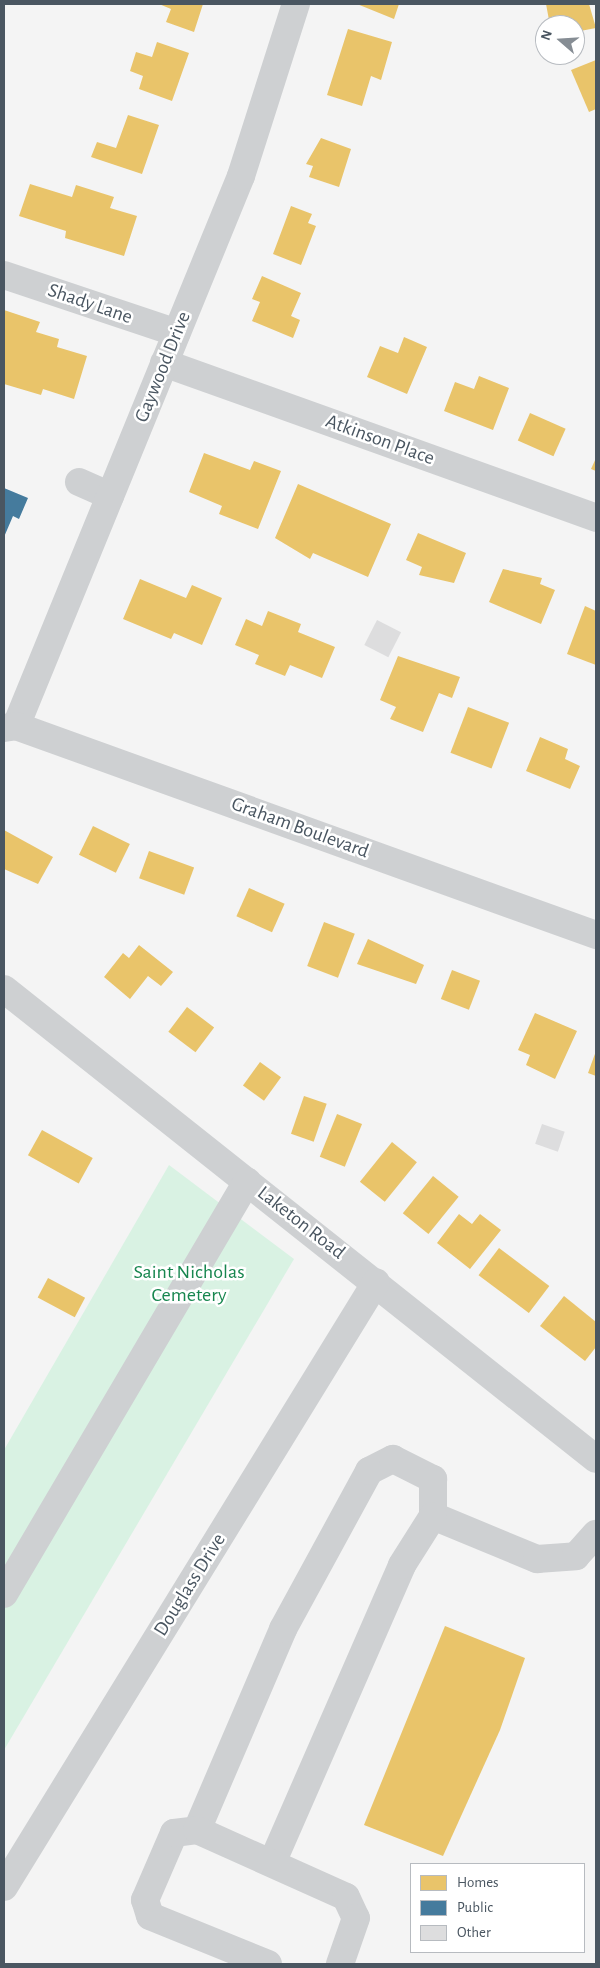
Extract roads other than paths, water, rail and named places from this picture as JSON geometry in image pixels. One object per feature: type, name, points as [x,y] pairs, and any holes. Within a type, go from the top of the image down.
[{"type":"street","name":"Gaywood Drive","points":[[10,727],[110,496],[241,176],[296,4]]},
{"type":"street","name":"Shady Lane","points":[[4,275],[177,333]]},
{"type":"street","name":"Atkinson Place","points":[[164,363],[596,518]]},
{"type":"street","points":[[79,482],[110,496]]},
{"type":"street","name":"Graham Boulevard","points":[[10,727],[596,935]]},
{"type":"street","name":"Laketon Road","points":[[7,999],[246,1180],[596,1459]]},
{"type":"street","points":[[4,1594],[246,1180]]},
{"type":"street","name":"Douglass Drive","points":[[4,1887],[376,1282]]},
{"type":"street","points":[[197,1830],[283,1629],[369,1472],[393,1459],[433,1479],[433,1516],[402,1565],[272,1863]]},
{"type":"street","points":[[433,1516],[537,1559],[576,1556],[596,1534]]},
{"type":"street","points":[[268,1964],[150,1916],[146,1900],[174,1833],[197,1830],[346,1897],[356,1918],[340,1964]]},
{"type":"park label","name":"Saint Nicholas Cemetery","points":[[189,1284]]}]
